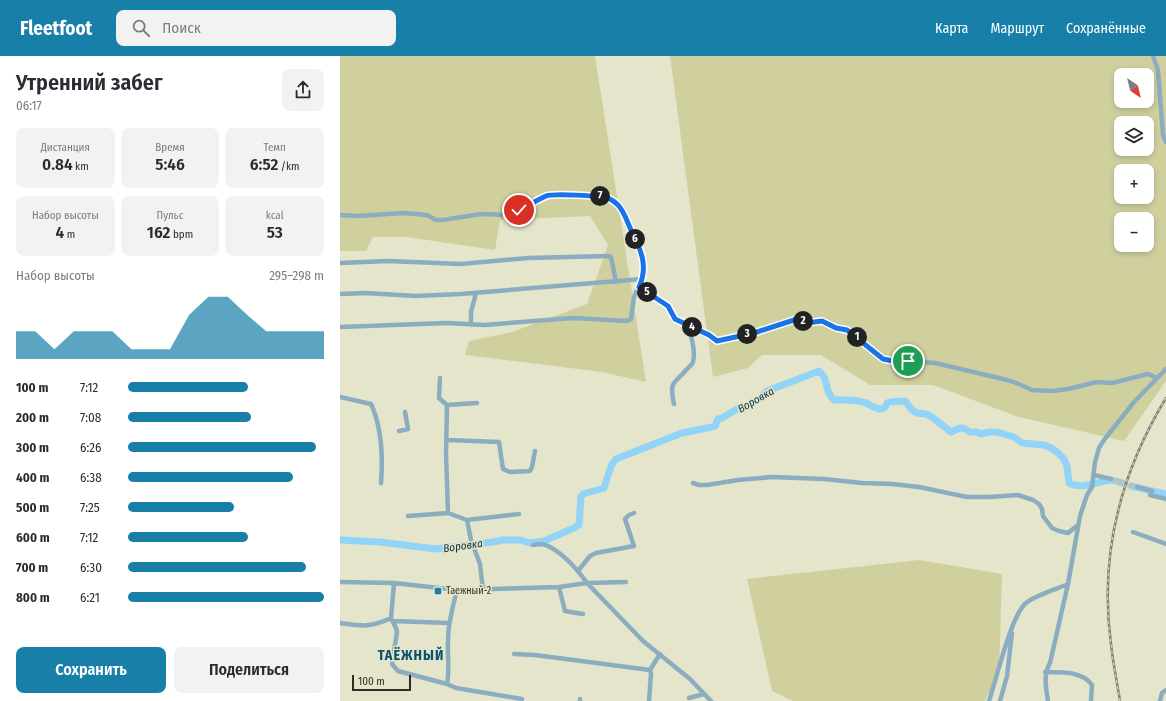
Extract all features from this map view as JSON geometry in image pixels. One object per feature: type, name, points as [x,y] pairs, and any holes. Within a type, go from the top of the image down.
[{"type":"street","points":[[1153,56],[1158,70],[1163,135],[1166,142]]},
{"type":"street","points":[[340,214],[358,216],[403,213],[426,215],[436,220],[443,220],[481,214],[510,214],[551,195],[596,196],[609,198],[622,210],[629,228],[641,250],[643,264],[642,279],[634,297],[630,319],[627,321],[573,318],[484,325],[447,322],[340,327]]},
{"type":"street","points":[[340,263],[388,261],[460,264],[528,258],[608,256],[611,257],[614,263],[616,282]]},
{"type":"street","points":[[340,294],[366,293],[416,296],[476,293],[642,279]]},
{"type":"street","points":[[639,287],[668,306],[675,319],[709,335],[717,341],[754,333],[797,319],[807,323],[822,321],[836,328],[847,330],[883,359],[893,361],[935,363],[1004,379],[1032,390],[1068,389],[1097,382],[1112,383],[1148,374],[1156,378]]},
{"type":"street","points":[[471,325],[471,312],[476,293]]},
{"type":"street","points":[[674,404],[671,389],[674,382],[692,363],[693,351],[687,325]]},
{"type":"street","points":[[1048,701],[1045,672],[1050,662],[1068,584],[1078,525],[1087,496],[1092,487],[1096,454],[1104,440],[1134,402],[1166,369]]},
{"type":"street","points":[[440,378],[439,398],[447,405],[477,403]]},
{"type":"street","points":[[340,397],[371,404],[376,415],[382,460],[382,483]]},
{"type":"street","points":[[447,405],[448,440],[446,454],[448,513]]},
{"type":"street","points":[[399,431],[408,429],[405,412]]},
{"type":"street","points":[[448,440],[499,442],[503,469],[510,472],[530,471],[535,451]]},
{"type":"street","points":[[1094,475],[1111,479]]},
{"type":"street","points":[[693,483],[707,485],[772,477],[919,486],[967,497],[1018,495],[1033,500],[1039,504],[1043,516],[1047,522],[1059,532],[1068,532],[1078,525]]},
{"type":"street","points":[[1137,487],[1166,499]]},
{"type":"street","points":[[408,516],[448,513],[467,520],[519,514]]},
{"type":"street","points":[[578,571],[590,556],[596,553],[634,546],[625,519],[629,514],[634,513]]},
{"type":"street","points":[[467,520],[471,540],[480,564],[483,590]]},
{"type":"street","points":[[1133,532],[1166,544]]},
{"type":"street","points":[[533,545],[547,545],[563,557],[578,571],[587,583],[643,641],[690,679],[711,701]]},
{"type":"street","points":[[340,582],[394,583],[457,590],[483,590],[559,587],[587,583],[626,582]]},
{"type":"street","points":[[394,583],[392,620],[397,632],[392,664],[398,671],[447,684],[456,688],[522,699]]},
{"type":"street","points":[[989,701],[1016,617],[1025,603],[1068,584]]},
{"type":"street","points":[[559,587],[565,611],[583,614]]},
{"type":"street","points":[[447,684],[449,676],[449,623],[457,590]]},
{"type":"street","points":[[340,623],[366,626],[392,620],[449,623]]},
{"type":"street","points":[[1000,701],[1007,676],[1012,630]]},
{"type":"street","points":[[514,654],[536,655],[650,670]]},
{"type":"street","points":[[649,701],[650,670],[660,654]]},
{"type":"street","points":[[1045,672],[1061,672],[1085,678],[1092,685],[1091,701]]},
{"type":"street","points":[[1160,701],[1162,693],[1166,690]]},
{"type":"street","points":[[689,698],[704,694]]},
{"type":"green space","points":[[340,56],[595,56],[646,382],[602,372],[465,355],[469,341],[512,332],[587,304],[608,245],[590,216],[500,220],[495,250],[407,237],[373,237],[366,251],[340,251]]},
{"type":"green space","points":[[670,56],[1166,56],[1166,381],[1124,441],[1019,417],[933,385],[870,385],[821,355],[762,355],[748,368],[713,377]]},
{"type":"green space","points":[[919,560],[1002,574],[999,673],[985,701],[793,701],[772,691],[747,579]]},
{"type":"waterway","name":"Воровка","points":[[340,540],[380,542],[436,549],[503,540],[520,540],[530,543],[544,541],[579,525],[581,497],[583,494],[604,488],[611,466],[616,459],[682,433],[715,426],[718,419],[737,409],[748,406],[758,400],[767,391],[819,371],[822,374],[829,393],[834,400],[859,401],[880,409],[884,408],[887,403],[890,402],[905,401],[912,410],[932,417],[951,432],[960,428],[981,434],[997,432],[1014,437],[1022,443],[1044,445],[1051,448],[1064,459],[1067,466],[1069,483],[1074,485],[1084,486],[1110,480],[1122,483]]},
{"type":"waterway","name":"Воровка","points":[[1131,486],[1166,494]]},
{"type":"tunnel","points":[[1111,479],[1137,487]]},
{"type":"railway","points":[[1120,701],[1112,651],[1108,611],[1108,579],[1111,548],[1125,486],[1136,456],[1166,398]]},
{"type":"place","name":"Таежный-2","points":[[438,591]]},
{"type":"district","name":"ТАЁЖНЫЙ","points":[[411,655]]},
{"type":"route","points":[[519,210],[546,196],[551,195],[596,196],[609,198],[622,210],[629,228],[641,250],[643,264],[642,279],[639,287],[668,306],[675,319],[709,335],[717,341],[754,333],[797,319],[807,323],[822,321],[836,328],[847,330],[883,359],[908,361]]}]
